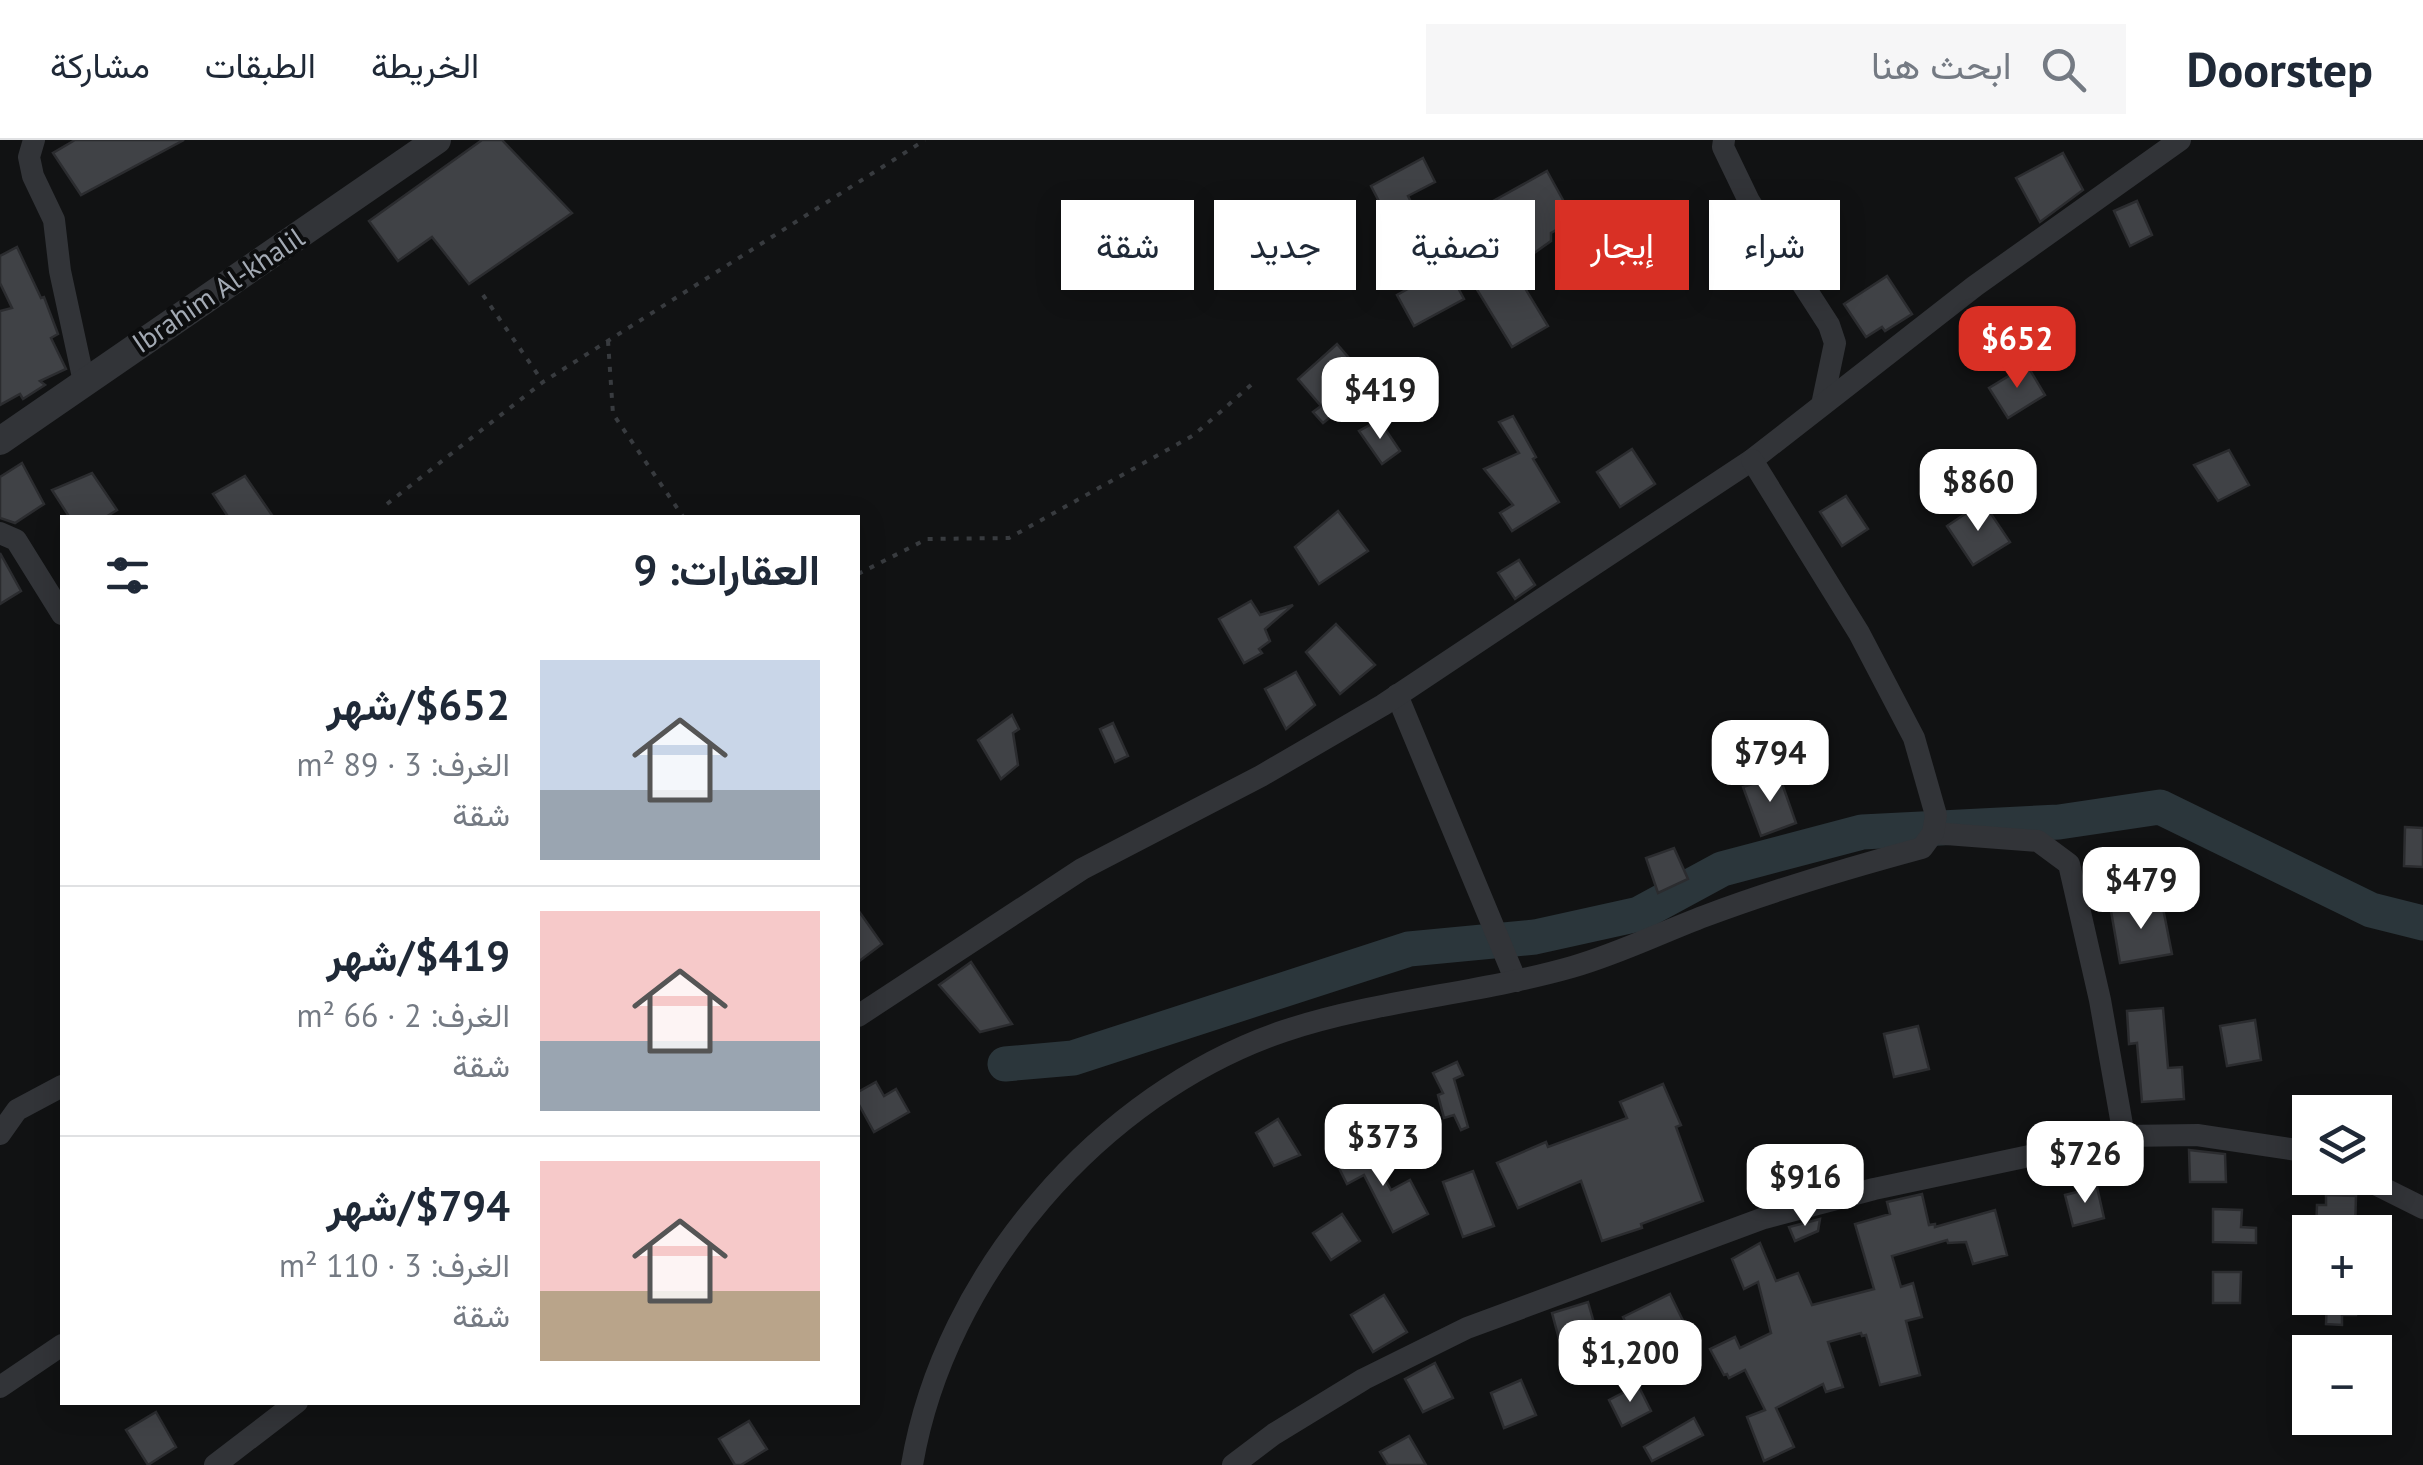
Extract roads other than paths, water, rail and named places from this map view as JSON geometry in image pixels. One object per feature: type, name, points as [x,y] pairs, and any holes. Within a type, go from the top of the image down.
[{"type":"street","points":[[34,140],[29,157],[32,176],[54,220],[60,271],[84,382]]},
{"type":"street","name":"Ibrahim Al-khalil","points":[[0,441],[437,140]]},
{"type":"street","points":[[1724,140],[1723,147],[1749,201],[1829,326],[1834,343],[1822,405]]},
{"type":"street","points":[[860,1015],[1082,869],[1261,776],[1396,696],[1752,460],[1975,286],[2180,140]]},
{"type":"street","points":[[912,1465],[935,1380],[959,1324],[1016,1227],[1074,1161],[1202,1065],[1289,1030],[1608,957],[1802,880],[1922,848],[1933,834],[1936,815],[1914,738],[1888,682],[1752,460]]},
{"type":"street","points":[[0,533],[16,540],[60,611]]},
{"type":"street","points":[[1396,696],[1516,980]]},
{"type":"street","points":[[1933,834],[2038,840],[2069,864],[2100,1000],[2124,1136]]},
{"type":"street","points":[[0,1134],[17,1110],[60,1087]]},
{"type":"street","points":[[1233,1465],[1274,1434],[1364,1380],[1467,1328],[1746,1224],[1892,1184],[2124,1136],[2198,1135],[2292,1149]]},
{"type":"street","points":[[2392,1193],[2423,1208]]},
{"type":"street","points":[[0,1388],[60,1346]]},
{"type":"street","points":[[215,1465],[293,1405]]},
{"type":"waterway","points":[[1005,1064],[1073,1058],[1409,949],[1535,937],[1639,914],[1722,869],[1862,832],[2059,822],[2160,807],[2371,910],[2423,923]]}]
